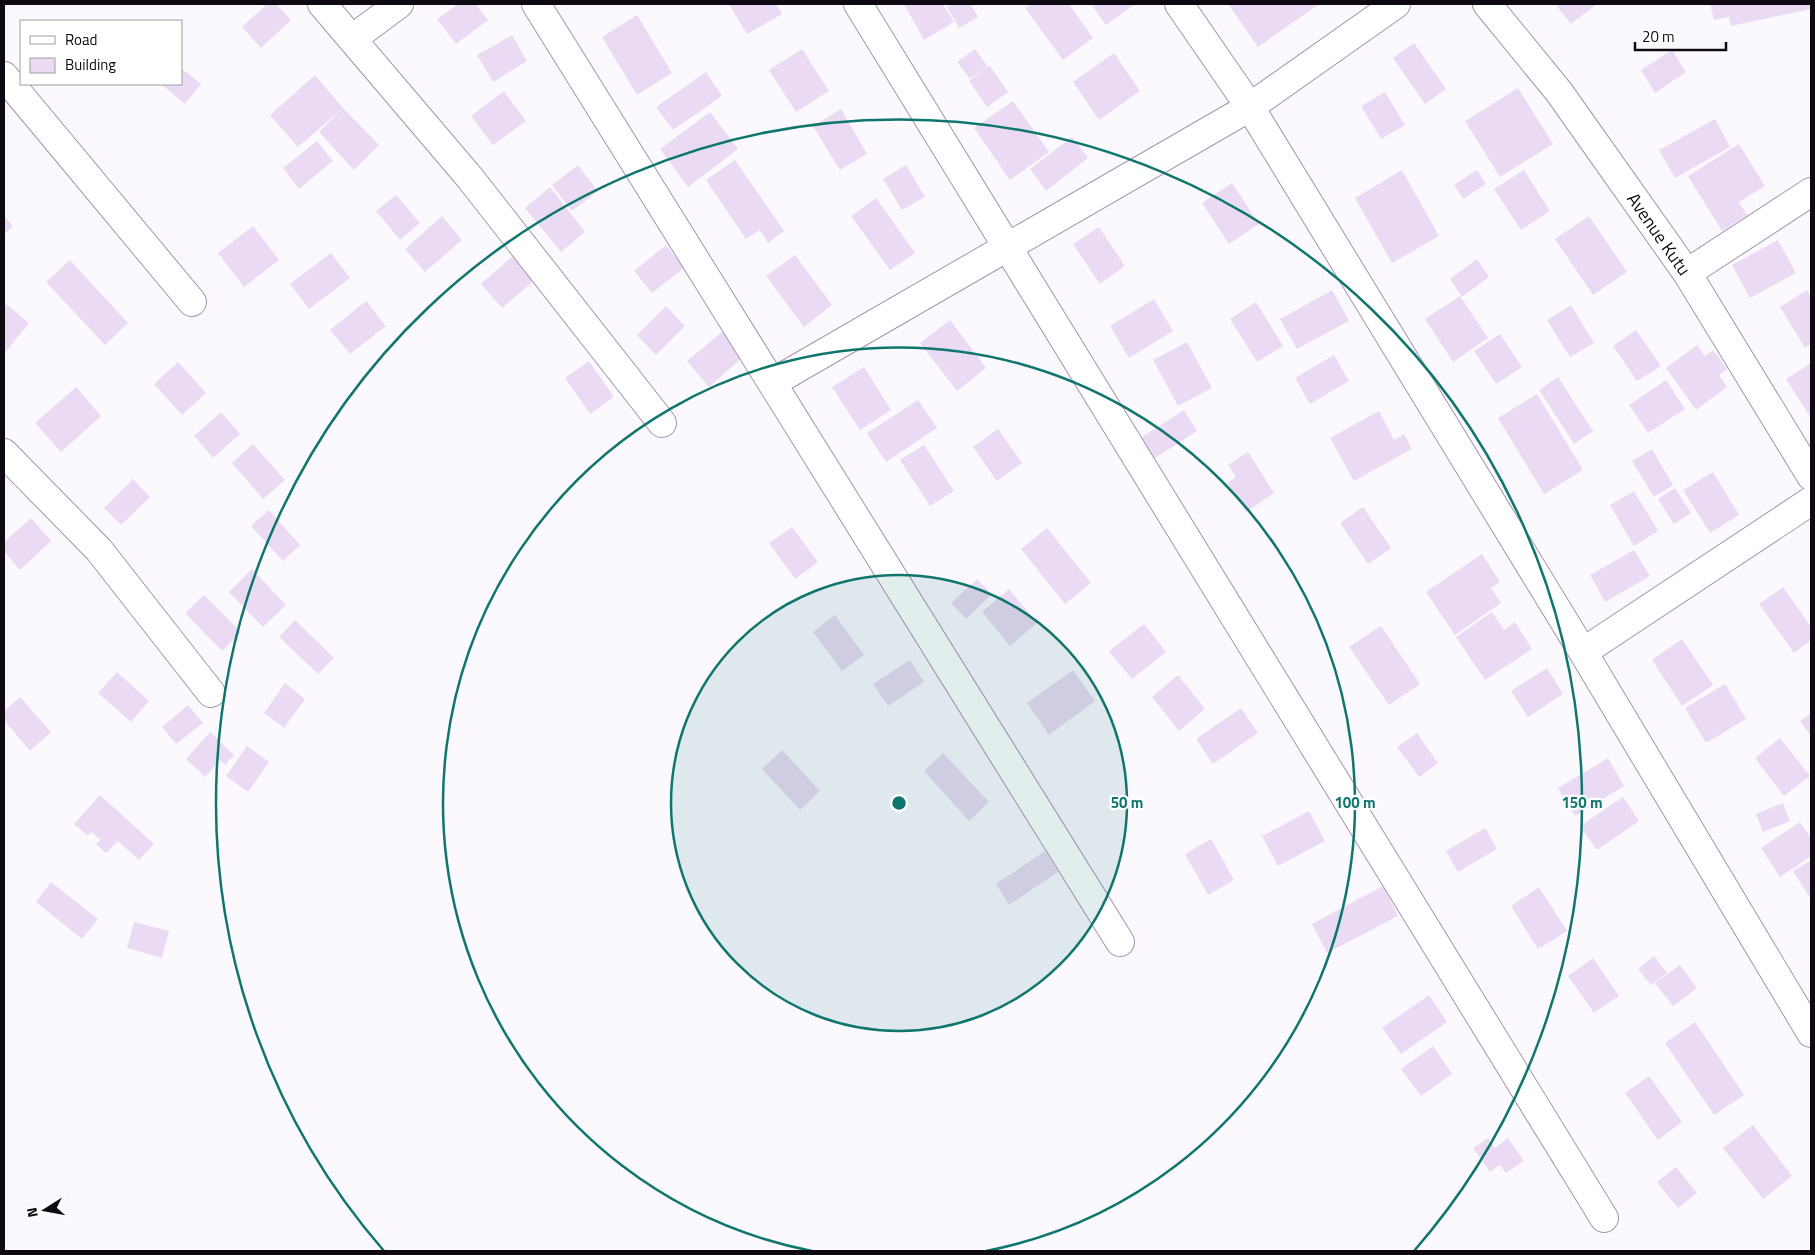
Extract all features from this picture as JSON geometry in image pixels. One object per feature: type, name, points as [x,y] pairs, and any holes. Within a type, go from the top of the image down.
[{"type":"street","points":[[322,4],[470,178],[662,423]]},
{"type":"street","points":[[352,40],[399,4]]},
{"type":"street","points":[[536,4],[1120,942]]},
{"type":"street","points":[[858,4],[1604,1218]]},
{"type":"street","points":[[1179,4],[1250,107],[1583,652],[1811,1033]]},
{"type":"street","points":[[772,383],[1250,107],[1396,4]]},
{"type":"street","name":"Avenue Kutu","points":[[1489,4],[1558,92],[1687,272],[1811,476]]},
{"type":"street","points":[[4,76],[192,302]]},
{"type":"street","points":[[1687,272],[1811,192]]},
{"type":"street","points":[[4,453],[99,550],[211,693]]},
{"type":"street","points":[[1583,652],[1811,501]]},
{"type":"building","points":[[267,4],[276,4],[291,20],[261,48],[242,27]]},
{"type":"building","points":[[458,4],[476,4],[488,20],[456,44],[437,19]]},
{"type":"building","points":[[729,4],[776,4],[782,14],[747,34]]},
{"type":"building","points":[[904,4],[943,4],[954,22],[924,40]]},
{"type":"building","points":[[952,4],[971,4],[978,17],[959,28],[947,7]]},
{"type":"building","points":[[1031,4],[1069,4],[1093,38],[1063,60],[1025,8]]},
{"type":"building","points":[[1091,4],[1135,4],[1106,25]]},
{"type":"building","points":[[1228,4],[1319,4],[1258,47]]},
{"type":"building","points":[[1555,4],[1597,4],[1571,24]]},
{"type":"building","points":[[1710,4],[1811,4],[1811,9],[1731,26],[1729,17],[1714,20]]},
{"type":"building","points":[[637,15],[672,73],[637,95],[602,37]]},
{"type":"building","points":[[512,35],[527,61],[493,82],[477,55]]},
{"type":"building","points":[[1414,43],[1446,89],[1425,104],[1393,58]]},
{"type":"building","points":[[802,49],[829,91],[796,112],[769,70]]},
{"type":"building","points":[[975,49],[988,67],[970,79],[957,62]]},
{"type":"building","points":[[1672,50],[1686,72],[1655,93],[1641,70]]},
{"type":"building","points":[[1114,53],[1140,91],[1099,120],[1073,82]]},
{"type":"building","points":[[990,66],[1008,92],[987,107],[969,81]]},
{"type":"building","points":[[182,69],[201,84],[185,104],[162,85],[182,85]]},
{"type":"building","points":[[706,72],[722,96],[673,130],[656,107]]},
{"type":"building","points":[[315,75],[343,108],[298,147],[270,115]]},
{"type":"building","points":[[1518,88],[1553,144],[1500,177],[1465,121]]},
{"type":"building","points":[[504,91],[526,121],[493,145],[471,116]]},
{"type":"building","points":[[1385,92],[1405,125],[1381,139],[1361,106]]},
{"type":"building","points":[[1013,101],[1049,152],[1010,180],[974,128]]},
{"type":"building","points":[[343,108],[379,145],[354,170],[319,132]]},
{"type":"building","points":[[841,109],[867,154],[840,170],[813,126]]},
{"type":"building","points":[[710,112],[738,149],[688,187],[660,149]]},
{"type":"building","points":[[1715,119],[1730,147],[1675,178],[1659,150]]},
{"type":"building","points":[[1072,137],[1088,158],[1046,191],[1030,169]]},
{"type":"building","points":[[317,141],[333,161],[299,189],[283,168]]},
{"type":"building","points":[[1739,144],[1765,186],[1739,202],[1747,215],[1722,231],[1688,176]]},
{"type":"building","points":[[735,160],[784,231],[768,243],[760,230],[746,239],[706,180]]},
{"type":"building","points":[[578,165],[598,191],[572,211],[552,185]]},
{"type":"building","points":[[906,165],[925,197],[902,210],[883,179]]},
{"type":"building","points":[[1402,170],[1439,236],[1392,263],[1355,198]]},
{"type":"building","points":[[1477,170],[1486,184],[1463,199],[1454,185]]},
{"type":"building","points":[[1524,170],[1550,211],[1521,230],[1494,189]]},
{"type":"building","points":[[1232,183],[1259,224],[1229,244],[1202,203]]},
{"type":"building","points":[[550,187],[585,232],[561,252],[525,208]]},
{"type":"building","points":[[396,195],[420,223],[400,240],[376,211]]},
{"type":"building","points":[[876,198],[915,253],[890,270],[851,216]]},
{"type":"building","points":[[4,216],[13,226],[4,235]]},
{"type":"building","points":[[442,216],[462,240],[425,272],[405,249]]},
{"type":"building","points":[[1589,216],[1627,272],[1593,295],[1555,239]]},
{"type":"building","points":[[253,226],[279,260],[244,287],[218,253]]},
{"type":"building","points":[[1099,227],[1125,266],[1100,284],[1073,244]]},
{"type":"building","points":[[1778,240],[1796,273],[1750,298],[1732,265]]},
{"type":"building","points":[[666,245],[684,268],[652,293],[634,271]]},
{"type":"building","points":[[331,253],[350,278],[309,309],[290,284]]},
{"type":"building","points":[[514,255],[535,280],[502,308],[481,284]]},
{"type":"building","points":[[795,255],[832,305],[804,327],[766,276]]},
{"type":"building","points":[[1477,259],[1489,277],[1462,297],[1450,279]]},
{"type":"building","points":[[70,260],[128,323],[105,345],[46,282]]},
{"type":"building","points":[[1332,290],[1349,321],[1297,349],[1280,319]]},
{"type":"building","points":[[1807,290],[1811,297],[1811,344],[1805,348],[1780,307]]},
{"type":"building","points":[[1460,296],[1488,338],[1453,362],[1425,319]]},
{"type":"building","points":[[1154,299],[1173,331],[1129,358],[1110,326]]},
{"type":"building","points":[[366,301],[386,326],[350,354],[330,330]]},
{"type":"building","points":[[1256,302],[1283,346],[1257,362],[1230,319]]},
{"type":"building","points":[[6,304],[29,323],[4,354],[4,307]]},
{"type":"building","points":[[1571,305],[1594,343],[1570,357],[1547,320]]},
{"type":"building","points":[[666,306],[685,326],[656,355],[637,335]]},
{"type":"building","points":[[950,320],[986,368],[957,391],[920,343]]},
{"type":"building","points":[[1636,330],[1661,366],[1637,381],[1613,346]]},
{"type":"building","points":[[723,331],[744,356],[709,387],[687,361]]},
{"type":"building","points":[[1500,334],[1522,367],[1496,384],[1474,351]]},
{"type":"building","points":[[1187,342],[1212,388],[1178,406],[1153,360]]},
{"type":"building","points":[[1697,345],[1705,356],[1713,350],[1727,369],[1719,375],[1727,387],[1696,410],[1666,368]]},
{"type":"building","points":[[1334,355],[1349,381],[1310,404],[1295,378]]},
{"type":"building","points":[[589,361],[614,397],[590,414],[565,378]]},
{"type":"building","points":[[178,362],[206,393],[182,415],[154,384]]},
{"type":"building","points":[[1811,363],[1811,418],[1786,379]]},
{"type":"building","points":[[864,367],[891,410],[860,430],[832,387]]},
{"type":"building","points":[[1558,377],[1593,431],[1574,444],[1539,390]]},
{"type":"building","points":[[1666,380],[1685,409],[1648,433],[1629,405]]},
{"type":"building","points":[[76,387],[101,416],[61,452],[35,423]]},
{"type":"building","points":[[1537,394],[1583,470],[1544,494],[1498,418]]},
{"type":"building","points":[[918,400],[937,428],[886,462],[867,433]]},
{"type":"building","points":[[1184,410],[1197,431],[1152,460],[1139,439]]},
{"type":"building","points":[[1379,411],[1394,440],[1404,434],[1412,449],[1354,481],[1330,438]]},
{"type":"building","points":[[221,412],[240,434],[213,458],[194,436]]},
{"type":"building","points":[[998,429],[1022,463],[997,481],[973,447]]},
{"type":"building","points":[[253,444],[285,480],[263,499],[232,463]]},
{"type":"building","points":[[924,445],[954,491],[930,506],[900,460]]},
{"type":"building","points":[[1652,449],[1673,485],[1654,497],[1632,461]]},
{"type":"building","points":[[1248,452],[1274,493],[1246,512],[1227,483],[1236,477],[1228,465]]},
{"type":"building","points":[[1713,472],[1739,515],[1710,533],[1683,490]]},
{"type":"building","points":[[133,479],[150,497],[121,525],[104,508]]},
{"type":"building","points":[[1675,488],[1691,513],[1674,524],[1658,499]]},
{"type":"building","points":[[1634,491],[1658,531],[1634,546],[1610,505]]},
{"type":"building","points":[[1363,507],[1391,548],[1368,564],[1340,523]]},
{"type":"building","points":[[269,510],[300,545],[283,561],[251,526]]},
{"type":"building","points":[[31,518],[51,541],[20,570],[4,551],[4,542]]},
{"type":"building","points":[[792,527],[818,562],[795,579],[769,543]]},
{"type":"building","points":[[1047,528],[1091,583],[1065,604],[1021,549]]},
{"type":"building","points":[[1634,550],[1650,576],[1605,602],[1590,575]]},
{"type":"building","points":[[1482,554],[1500,582],[1491,588],[1501,603],[1455,635],[1426,592]]},
{"type":"building","points":[[252,569],[286,605],[263,627],[229,592]]},
{"type":"building","points":[[977,579],[992,594],[966,619],[951,603]]},
{"type":"building","points":[[1783,587],[1811,627],[1811,640],[1794,653],[1759,604]]},
{"type":"building","points":[[1009,589],[1037,623],[1010,646],[982,612]]},
{"type":"building","points":[[204,595],[241,632],[222,651],[185,613]]},
{"type":"building","points":[[1492,612],[1504,630],[1515,622],[1532,649],[1485,680],[1456,637]]},
{"type":"building","points":[[835,615],[864,655],[842,671],[813,632]]},
{"type":"building","points":[[295,620],[334,658],[318,674],[279,637]]},
{"type":"building","points":[[1144,624],[1166,652],[1132,679],[1109,651]]},
{"type":"building","points":[[1381,626],[1420,684],[1389,705],[1349,647]]},
{"type":"building","points":[[1682,639],[1713,685],[1682,706],[1652,660]]},
{"type":"building","points":[[910,660],[924,682],[888,706],[873,684]]},
{"type":"building","points":[[1547,668],[1563,694],[1528,717],[1511,691]]},
{"type":"building","points":[[1073,670],[1095,701],[1049,735],[1027,703]]},
{"type":"building","points":[[117,672],[149,701],[131,722],[98,693]]},
{"type":"building","points":[[1178,675],[1205,709],[1179,731],[1152,697]]},
{"type":"building","points":[[285,683],[305,699],[284,728],[264,713]]},
{"type":"building","points":[[1725,684],[1746,719],[1706,743],[1685,708]]},
{"type":"building","points":[[20,697],[51,732],[30,751],[4,720],[4,711]]},
{"type":"building","points":[[188,705],[203,723],[176,744],[162,727]]},
{"type":"building","points":[[1241,708],[1258,733],[1213,764],[1196,739]]},
{"type":"building","points":[[1811,713],[1811,736],[1800,721]]},
{"type":"building","points":[[210,732],[234,755],[225,765],[220,760],[205,777],[186,759]]},
{"type":"building","points":[[1417,733],[1438,763],[1419,777],[1397,747]]},
{"type":"building","points":[[1780,738],[1810,776],[1784,796],[1755,758]]},
{"type":"building","points":[[247,746],[269,762],[248,792],[226,776]]},
{"type":"building","points":[[782,750],[820,791],[800,810],[762,769]]},
{"type":"building","points":[[943,753],[989,802],[969,821],[924,771]]},
{"type":"building","points":[[1608,758],[1624,786],[1575,816],[1558,788]]},
{"type":"building","points":[[100,795],[154,844],[139,860],[118,841],[106,853],[96,844],[101,840],[91,832],[88,836],[74,824]]},
{"type":"building","points":[[1623,797],[1639,821],[1597,850],[1580,826]]},
{"type":"building","points":[[1783,803],[1790,821],[1763,832],[1756,814]]},
{"type":"building","points":[[1309,811],[1325,841],[1278,866],[1262,836]]},
{"type":"building","points":[[1800,822],[1811,838],[1811,856],[1780,877],[1761,848]]},
{"type":"building","points":[[1485,828],[1497,849],[1458,872],[1446,851]]},
{"type":"building","points":[[1211,839],[1234,880],[1208,895],[1185,854]]},
{"type":"building","points":[[1045,851],[1058,872],[1009,905],[996,884]]},
{"type":"building","points":[[1811,860],[1811,899],[1793,871]]},
{"type":"building","points":[[51,882],[98,919],[82,939],[36,902]]},
{"type":"building","points":[[1383,886],[1398,916],[1327,953],[1312,924]]},
{"type":"building","points":[[1539,887],[1567,931],[1538,949],[1511,906]]},
{"type":"building","points":[[134,922],[169,931],[162,958],[127,948]]},
{"type":"building","points":[[1654,956],[1667,973],[1651,985],[1638,969]]},
{"type":"building","points":[[1593,958],[1619,996],[1594,1013],[1568,976]]},
{"type":"building","points":[[1680,965],[1697,988],[1673,1006],[1655,983]]},
{"type":"building","points":[[1429,995],[1447,1022],[1401,1054],[1382,1028]]},
{"type":"building","points":[[1695,1022],[1744,1095],[1714,1115],[1665,1043]]},
{"type":"building","points":[[1433,1046],[1452,1074],[1421,1096],[1401,1069]]},
{"type":"building","points":[[1649,1076],[1682,1122],[1658,1140],[1625,1093]]},
{"type":"building","points":[[1753,1125],[1792,1176],[1763,1199],[1723,1148]]},
{"type":"building","points":[[1488,1138],[1495,1148],[1508,1138],[1524,1161],[1506,1173],[1500,1165],[1490,1172],[1473,1148]]},
{"type":"building","points":[[1676,1167],[1697,1193],[1678,1208],[1657,1182]]}]
